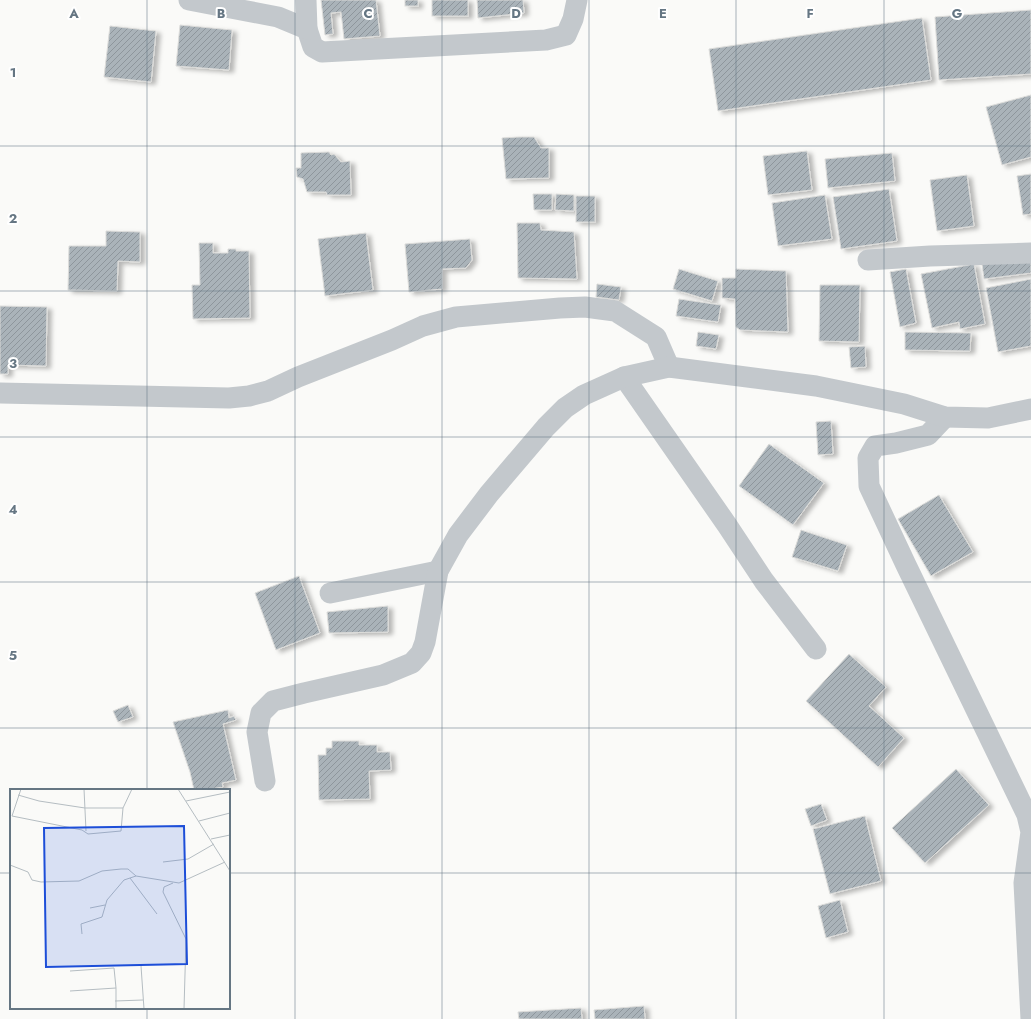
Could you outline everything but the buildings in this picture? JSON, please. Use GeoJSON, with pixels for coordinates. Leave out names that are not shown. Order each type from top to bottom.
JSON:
{"type":"FeatureCollection","features":[{"type":"Feature","properties":{"kind":"street"},"geometry":{"type":"LineString","coordinates":[[189,0],[278,17],[307,29]]}},
{"type":"Feature","properties":{"kind":"street"},"geometry":{"type":"LineString","coordinates":[[306,0],[307,29],[313,47],[322,52],[546,40],[566,35],[574,19],[577,0]]}},
{"type":"Feature","properties":{"kind":"street"},"geometry":{"type":"LineString","coordinates":[[868,260],[930,256],[1031,253]]}},
{"type":"Feature","properties":{"kind":"street"},"geometry":{"type":"LineString","coordinates":[[0,393],[229,398],[249,396],[268,390],[423,326],[456,317],[560,308],[585,308],[615,311],[656,337],[669,367]]}},
{"type":"Feature","properties":{"kind":"street"},"geometry":{"type":"LineString","coordinates":[[265,780],[257,732],[261,713],[273,701],[383,675],[412,663],[421,653],[425,642],[438,571],[458,535],[489,494],[546,427],[565,408],[584,395],[624,377],[669,367],[816,386],[904,404],[944,417],[988,418],[1031,409]]}},
{"type":"Feature","properties":{"kind":"street"},"geometry":{"type":"LineString","coordinates":[[624,377],[764,581],[816,649]]}},
{"type":"Feature","properties":{"kind":"street"},"geometry":{"type":"LineString","coordinates":[[944,417],[928,435],[896,443],[875,446],[868,458],[869,486],[906,566],[1027,815],[1031,832],[1024,883],[1031,1019]]}},
{"type":"Feature","properties":{"kind":"street"},"geometry":{"type":"LineString","coordinates":[[330,593],[438,571]]}}]}
